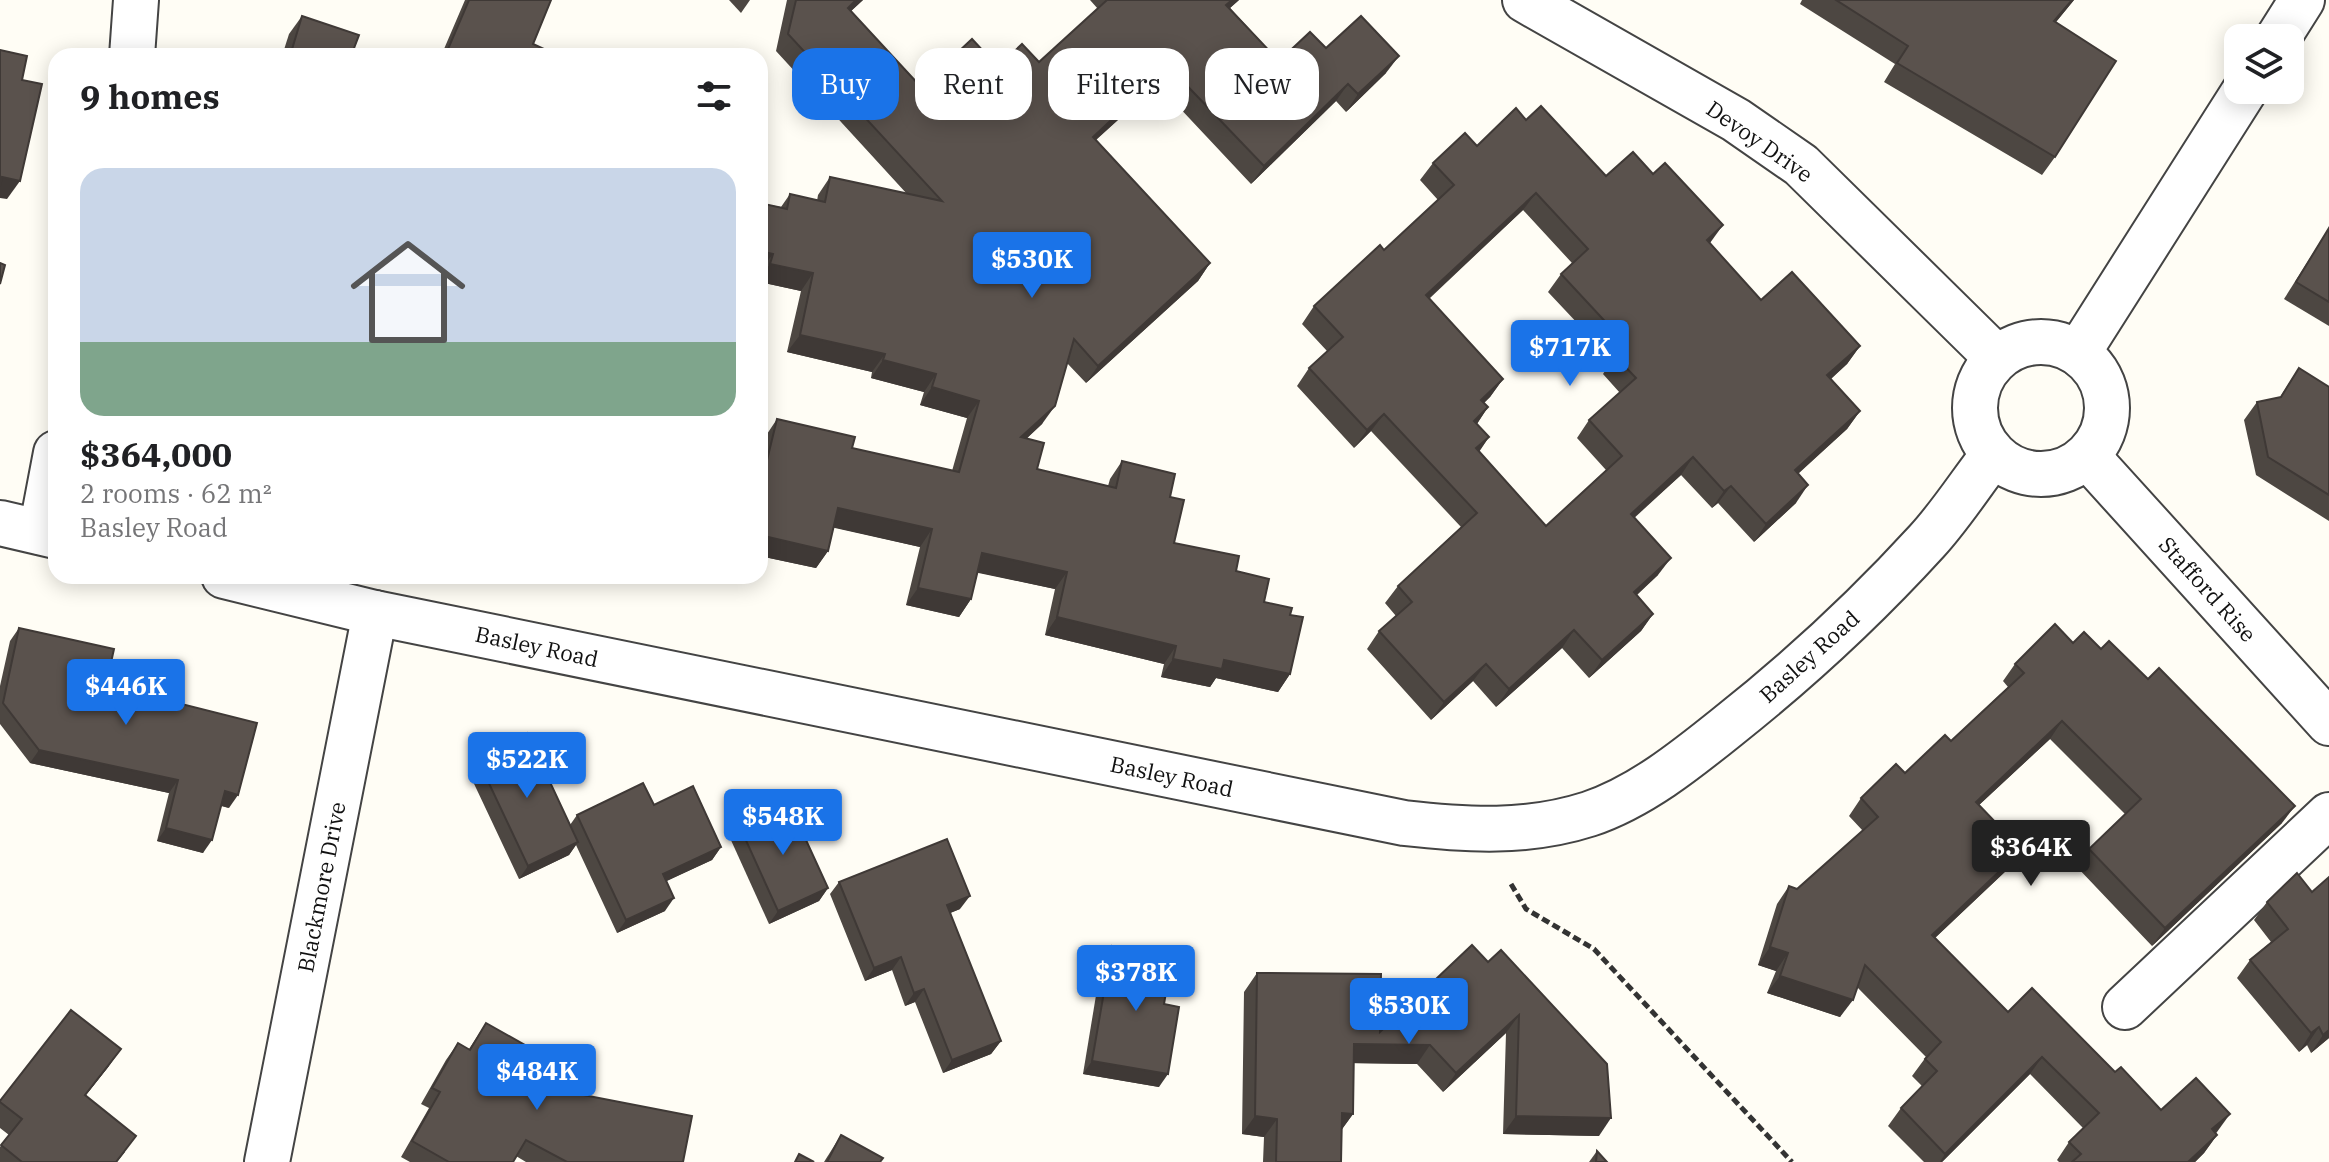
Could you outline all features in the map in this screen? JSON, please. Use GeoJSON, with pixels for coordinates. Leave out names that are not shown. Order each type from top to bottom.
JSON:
{"type":"FeatureCollection","features":[{"type":"Feature","properties":{"kind":"street"},"geometry":{"type":"LineString","coordinates":[[133,48],[136,0]]}},
{"type":"Feature","properties":{"kind":"street","name":"Devoy Drive"},"geometry":{"type":"LineString","coordinates":[[1525,0],[1736,120],[1801,165],[1997,358]]}},
{"type":"Feature","properties":{"kind":"street"},"geometry":{"type":"LineString","coordinates":[[2287,24],[2302,0]]}},
{"type":"Feature","properties":{"kind":"street"},"geometry":{"type":"LineString","coordinates":[[2078,353],[2236,104]]}},
{"type":"Feature","properties":{"kind":"street"},"geometry":{"type":"LineString","coordinates":[[2045,342],[2078,353],[2095,369],[2105,390],[2108,414],[2101,437],[2087,456],[2071,468],[2050,475],[2020,471],[1993,455],[1981,437],[1974,417],[1976,395],[1983,375],[1997,358],[2028,343],[2045,342]]}},
{"type":"Feature","properties":{"kind":"street","name":"Basley Road"},"geometry":{"type":"LineString","coordinates":[[257,584],[375,613],[1404,823],[1481,832],[1534,827],[1591,813],[1646,786],[1749,710],[1829,643],[1928,540],[1993,455]]}},
{"type":"Feature","properties":{"kind":"street","name":"Stafford Rise"},"geometry":{"type":"LineString","coordinates":[[2087,456],[2329,723]]}},
{"type":"Feature","properties":{"kind":"street"},"geometry":{"type":"LineString","coordinates":[[32,530],[48,479]]}},
{"type":"Feature","properties":{"kind":"street","name":"Blackmore Drive"},"geometry":{"type":"LineString","coordinates":[[267,1162],[375,613]]}},
{"type":"Feature","properties":{"kind":"street"},"geometry":{"type":"LineString","coordinates":[[2125,1007],[2329,815]]}},
{"type":"Feature","properties":{"kind":"path"},"geometry":{"type":"LineString","coordinates":[[1511,884],[1526,909],[1594,949],[1792,1162]]}},
{"type":"Feature","properties":{"kind":"building"},"geometry":{"type":"Polygon","coordinates":[[[469,0],[551,0],[533,44],[542,48],[448,48],[469,0]]]}},
{"type":"Feature","properties":{"kind":"building"},"geometry":{"type":"Polygon","coordinates":[[[796,0],[856,0],[848,8],[885,48],[801,48],[788,34],[796,0]]]}},
{"type":"Feature","properties":{"kind":"building"},"geometry":{"type":"Polygon","coordinates":[[[1107,0],[1232,0],[1226,5],[1267,48],[1205,48],[1205,104],[1189,88],[1189,48],[1054,48],[1107,0]]]}},
{"type":"Feature","properties":{"kind":"building"},"geometry":{"type":"Polygon","coordinates":[[[1836,0],[2072,0],[2054,21],[2116,61],[2055,157],[1897,63],[1908,46],[1836,0]]]}},
{"type":"Feature","properties":{"kind":"building"},"geometry":{"type":"Polygon","coordinates":[[[302,16],[359,35],[354,48],[292,48],[302,16]]]}},
{"type":"Feature","properties":{"kind":"building"},"geometry":{"type":"Polygon","coordinates":[[[1361,16],[1399,56],[1358,94],[1348,84],[1319,112],[1319,48],[1293,48],[1310,32],[1326,48],[1361,16]]]}},
{"type":"Feature","properties":{"kind":"building"},"geometry":{"type":"Polygon","coordinates":[[[972,39],[980,48],[962,48],[972,39]]]}},
{"type":"Feature","properties":{"kind":"building"},"geometry":{"type":"Polygon","coordinates":[[[0,50],[27,56],[22,80],[42,84],[20,181],[2,177],[0,186],[0,50]]]}},
{"type":"Feature","properties":{"kind":"building"},"geometry":{"type":"Polygon","coordinates":[[[1048,54],[1048,120],[1111,120],[1093,137],[1210,263],[1098,366],[1074,339],[1055,406],[1021,437],[1044,443],[1037,469],[1116,488],[1122,461],[1175,474],[1170,497],[1184,500],[1174,543],[1239,556],[1236,571],[1269,579],[1264,602],[1292,608],[1290,615],[1303,617],[1290,674],[1224,660],[1222,669],[1173,659],[1176,646],[1057,617],[1067,572],[982,553],[971,599],[918,588],[932,529],[838,508],[828,551],[768,537],[768,456],[777,419],[855,437],[852,448],[959,472],[979,401],[932,387],[936,374],[883,360],[885,354],[800,335],[813,273],[770,264],[773,254],[768,253],[768,205],[787,209],[790,194],[825,202],[830,177],[942,201],[867,120],[899,120],[899,63],[915,81],[915,120],[1032,120],[1032,55],[1039,62],[1048,54]]]}},
{"type":"Feature","properties":{"kind":"building"},"geometry":{"type":"Polygon","coordinates":[[[1541,106],[1606,176],[1633,152],[1653,174],[1665,163],[1723,225],[1707,240],[1761,300],[1792,272],[1860,346],[1827,375],[1860,411],[1795,470],[1808,485],[1766,524],[1731,486],[1724,491],[1693,457],[1631,514],[1671,558],[1634,592],[1653,614],[1602,660],[1574,630],[1509,689],[1486,664],[1444,702],[1379,631],[1412,602],[1398,586],[1477,513],[1384,414],[1367,430],[1309,368],[1343,337],[1314,306],[1380,245],[1384,250],[1454,185],[1433,163],[1465,133],[1477,146],[1516,108],[1526,120],[1541,106]],[[1536,193],[1426,295],[1503,379],[1481,400],[1488,407],[1474,421],[1489,437],[1476,448],[1546,526],[1622,456],[1589,420],[1636,378],[1615,356],[1627,345],[1561,274],[1588,249],[1536,193]]]}},
{"type":"Feature","properties":{"kind":"building"},"geometry":{"type":"Polygon","coordinates":[[[1220,120],[1311,120],[1264,166],[1220,120]]]}},
{"type":"Feature","properties":{"kind":"building"},"geometry":{"type":"Polygon","coordinates":[[[2329,228],[2329,302],[2296,282],[2329,228]]]}},
{"type":"Feature","properties":{"kind":"building"},"geometry":{"type":"Polygon","coordinates":[[[0,263],[5,265],[0,284],[0,263]]]}},
{"type":"Feature","properties":{"kind":"building"},"geometry":{"type":"Polygon","coordinates":[[[2299,368],[2329,387],[2329,495],[2268,457],[2257,402],[2281,397],[2299,368]]]}},
{"type":"Feature","properties":{"kind":"building"},"geometry":{"type":"Polygon","coordinates":[[[2055,624],[2073,643],[2084,632],[2101,649],[2109,641],[2148,679],[2159,668],[2295,806],[2165,928],[2089,849],[2141,799],[2062,721],[1976,802],[2022,850],[1932,935],[2008,1012],[2032,988],[2115,1072],[2121,1067],[2161,1110],[2196,1078],[2230,1114],[2212,1129],[2217,1135],[2188,1162],[2072,1162],[2081,1154],[2069,1142],[2099,1113],[2042,1057],[1945,1154],[1901,1108],[1937,1071],[1925,1059],[1941,1042],[1865,965],[1853,1000],[1780,976],[1788,953],[1770,947],[1789,886],[1797,889],[1878,817],[1861,798],[1896,764],[1905,773],[1945,735],[1951,741],[2024,673],[2015,664],[2055,624]]]}},
{"type":"Feature","properties":{"kind":"building"},"geometry":{"type":"Polygon","coordinates":[[[19,628],[114,649],[106,685],[257,723],[238,795],[225,791],[212,840],[166,828],[178,780],[39,750],[3,703],[19,628]]]}},
{"type":"Feature","properties":{"kind":"building"},"geometry":{"type":"Polygon","coordinates":[[[527,733],[578,842],[528,866],[477,758],[527,733]]]}},
{"type":"Feature","properties":{"kind":"building"},"geometry":{"type":"Polygon","coordinates":[[[643,783],[654,805],[693,786],[721,847],[663,874],[674,898],[626,920],[577,815],[643,783]]]}},
{"type":"Feature","properties":{"kind":"building"},"geometry":{"type":"Polygon","coordinates":[[[789,803],[828,888],[778,911],[739,825],[789,803]]]}},
{"type":"Feature","properties":{"kind":"building"},"geometry":{"type":"Polygon","coordinates":[[[947,839],[970,896],[947,905],[1001,1041],[952,1060],[924,989],[914,993],[901,957],[874,968],[839,882],[947,839]]]}},
{"type":"Feature","properties":{"kind":"building"},"geometry":{"type":"Polygon","coordinates":[[[2297,873],[2312,892],[2329,877],[2329,1030],[2323,1035],[2319,1027],[2311,1033],[2250,960],[2288,929],[2267,902],[2297,873]]]}},
{"type":"Feature","properties":{"kind":"building"},"geometry":{"type":"Polygon","coordinates":[[[1472,945],[1488,962],[1501,950],[1607,1064],[1611,1118],[1516,1116],[1519,1015],[1456,1073],[1430,1045],[1354,1044],[1353,1114],[1342,1113],[1341,1162],[1276,1162],[1277,1119],[1255,1116],[1257,973],[1381,974],[1380,1032],[1472,945]]]}},
{"type":"Feature","properties":{"kind":"building"},"geometry":{"type":"Polygon","coordinates":[[[1112,946],[1172,957],[1164,1004],[1179,1007],[1168,1074],[1092,1061],[1112,946]]]}},
{"type":"Feature","properties":{"kind":"building"},"geometry":{"type":"Polygon","coordinates":[[[71,1010],[121,1049],[85,1095],[136,1136],[116,1162],[22,1162],[1,1145],[22,1119],[0,1101],[71,1010]]]}},
{"type":"Feature","properties":{"kind":"building"},"geometry":{"type":"Polygon","coordinates":[[[486,1023],[578,1075],[568,1092],[692,1116],[683,1162],[567,1162],[526,1140],[513,1162],[449,1162],[412,1141],[440,1092],[432,1088],[458,1043],[470,1050],[486,1023]]]}},
{"type":"Feature","properties":{"kind":"building"},"geometry":{"type":"Polygon","coordinates":[[[841,1135],[883,1158],[880,1162],[827,1162],[841,1135]]]}},
{"type":"Feature","properties":{"kind":"building"},"geometry":{"type":"Polygon","coordinates":[[[1597,1151],[1607,1162],[1596,1162],[1597,1151]]]}},
{"type":"Feature","properties":{"kind":"building"},"geometry":{"type":"Polygon","coordinates":[[[799,1154],[814,1162],[795,1162],[799,1154]]]}}]}
